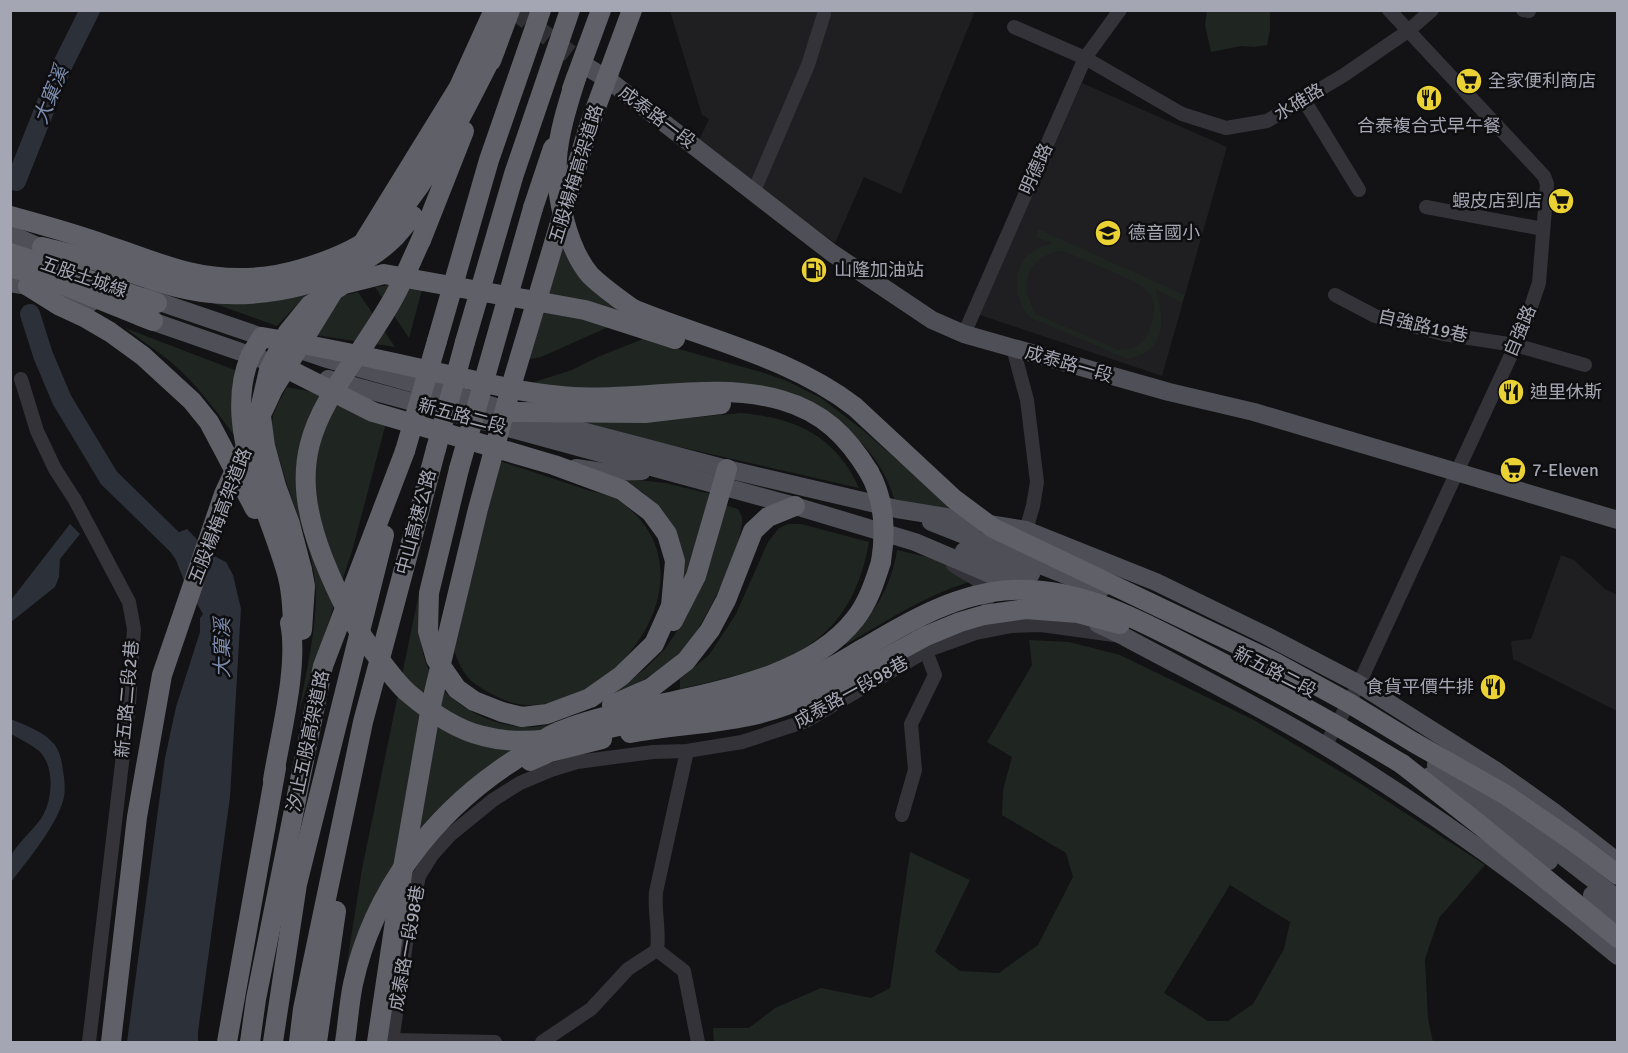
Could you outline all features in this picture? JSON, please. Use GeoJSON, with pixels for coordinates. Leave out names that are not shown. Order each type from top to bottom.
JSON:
{"type":"FeatureCollection","features":[{"type":"Feature","properties":{"kind":"highway","name":"五股楊梅高架道路"},"geometry":{"type":"LineString","coordinates":[[111,1042],[137,817],[162,675],[224,494],[273,390],[459,87],[494,10]]}},
{"type":"Feature","properties":{"kind":"highway"},"geometry":{"type":"LineString","coordinates":[[510,10],[421,240],[390,304],[320,412],[307,451],[306,492],[316,539],[334,585],[350,617],[370,648],[405,690],[454,724],[482,736],[514,741],[542,740],[758,697],[821,673],[923,616],[984,592],[1043,591],[1078,598],[1110,608],[1158,629],[1337,725],[1462,805],[1617,922]]}},
{"type":"Feature","properties":{"kind":"highway","name":"中山高速公路"},"geometry":{"type":"LineString","coordinates":[[273,1042],[297,884],[405,451],[489,160],[542,10]]}},
{"type":"Feature","properties":{"kind":"highway","name":"中山高速公路"},"geometry":{"type":"LineString","coordinates":[[299,1042],[303,1009],[363,722],[465,342],[514,174],[570,10]]}},
{"type":"Feature","properties":{"kind":"highway"},"geometry":{"type":"LineString","coordinates":[[601,10],[583,73],[533,208],[459,469],[429,593],[428,631],[436,659],[458,689],[474,700],[502,712],[522,717],[547,714],[590,698],[621,676],[654,644],[676,617],[696,576],[724,477]]}},
{"type":"Feature","properties":{"kind":"highway","name":"五股楊梅高架道路"},"geometry":{"type":"LineString","coordinates":[[387,1042],[403,868],[432,701],[478,509],[513,380],[589,126],[632,10]]}},
{"type":"Feature","properties":{"kind":"highway"},"geometry":{"type":"LineString","coordinates":[[42,247],[97,261],[160,283],[202,292],[253,294],[333,276],[363,261],[394,238],[416,211],[435,179],[495,50]]}},
{"type":"Feature","properties":{"kind":"highway"},"geometry":{"type":"LineString","coordinates":[[10,216],[190,272],[220,277],[252,279],[281,275],[317,265],[354,249],[383,230],[406,205],[460,119],[495,50]]}},
{"type":"Feature","properties":{"kind":"highway"},"geometry":{"type":"LineString","coordinates":[[583,73],[565,116],[557,158],[559,188],[572,246],[590,274],[633,309],[694,333],[758,353],[839,394],[963,506],[993,528],[1037,550]]}},
{"type":"Feature","properties":{"kind":"highway","name":"五股土城線"},"geometry":{"type":"LineString","coordinates":[[10,253],[49,272],[155,312]]}},
{"type":"Feature","properties":{"kind":"highway","name":"五股土城線"},"geometry":{"type":"LineString","coordinates":[[10,267],[49,272]]}},
{"type":"Feature","properties":{"kind":"highway"},"geometry":{"type":"LineString","coordinates":[[273,780],[288,725],[302,640],[305,586],[290,524],[265,446],[260,409],[269,369],[288,332],[310,305],[344,284],[384,274],[585,310],[782,374],[839,403],[858,417],[949,502],[990,533],[1076,566],[1274,663],[1349,703],[1506,795],[1573,841],[1617,876]]}},
{"type":"Feature","properties":{"kind":"highway"},"geometry":{"type":"LineString","coordinates":[[19,285],[110,332],[143,356],[192,400],[209,422],[263,523],[293,633]]}},
{"type":"Feature","properties":{"kind":"highway"},"geometry":{"type":"LineString","coordinates":[[227,1042],[292,668],[293,618],[287,572],[258,490],[243,429],[242,390],[250,357],[262,337],[329,348],[509,388],[573,397],[724,392],[760,395],[805,408],[817,414],[848,440],[878,487],[885,535],[881,562],[868,598],[855,619],[826,648],[786,669],[742,684],[639,708],[561,730]]}},
{"type":"Feature","properties":{"kind":"highway"},"geometry":{"type":"LineString","coordinates":[[284,367],[373,412],[554,465],[622,490],[651,512],[667,534],[675,561],[671,606],[654,644]]}},
{"type":"Feature","properties":{"kind":"highway"},"geometry":{"type":"LineString","coordinates":[[514,411],[645,413],[739,402],[766,405],[836,429]]}},
{"type":"Feature","properties":{"kind":"highway","name":"汐止五股高架道路"},"geometry":{"type":"LineString","coordinates":[[250,1042],[256,999],[323,666],[405,451]]}},
{"type":"Feature","properties":{"kind":"highway"},"geometry":{"type":"LineString","coordinates":[[346,1036],[353,983],[368,938],[382,905],[421,842],[442,818],[480,784],[561,730],[651,688],[686,661],[710,630],[726,600],[753,531],[768,517],[795,506]]}},
{"type":"Feature","properties":{"kind":"highway"},"geometry":{"type":"LineString","coordinates":[[442,818],[525,763],[550,752],[632,732],[753,715],[796,702],[849,678],[926,636],[984,615],[1026,609],[1078,613],[1138,629],[1202,653]]}},
{"type":"Feature","properties":{"kind":"highway"},"geometry":{"type":"LineString","coordinates":[[318,1036],[363,722]]}},
{"type":"Feature","properties":{"kind":"highway"},"geometry":{"type":"LineString","coordinates":[[1413,742],[1501,802],[1617,889]]}},
{"type":"Feature","properties":{"kind":"highway"},"geometry":{"type":"LineString","coordinates":[[1402,765],[1480,825],[1617,938]]}},
{"type":"Feature","properties":{"kind":"main road","name":"成泰路一段"},"geometry":{"type":"LineString","coordinates":[[583,73],[610,81],[832,254],[932,320],[964,334],[1169,392],[1254,412],[1617,520]]}},
{"type":"Feature","properties":{"kind":"main road","name":"新五路二段"},"geometry":{"type":"LineString","coordinates":[[10,234],[42,247],[74,264],[155,312],[250,357],[284,367],[663,470],[724,477],[1026,530],[1156,582],[1268,636],[1359,684],[1495,770],[1554,812],[1617,862]]}},
{"type":"Feature","properties":{"kind":"main road","name":"新五路二段"},"geometry":{"type":"LineString","coordinates":[[19,285],[155,312],[262,337],[324,358],[514,411],[724,477],[795,506],[915,542],[959,550],[1016,568],[1099,601],[1343,715],[1569,876],[1617,915]]}},
{"type":"Feature","properties":{"kind":"main road"},"geometry":{"type":"LineString","coordinates":[[554,465],[603,472],[663,470]]}},
{"type":"Feature","properties":{"kind":"main road","name":"新五路二段"},"geometry":{"type":"LineString","coordinates":[[897,509],[1104,590],[1262,664],[1343,715],[1489,800],[1617,899]]}},
{"type":"Feature","properties":{"kind":"main road","name":"新五路二段"},"geometry":{"type":"LineString","coordinates":[[915,542],[1004,579],[1125,637],[1325,746],[1466,838],[1557,906],[1617,957]]}},
{"type":"Feature","properties":{"kind":"main road"},"geometry":{"type":"LineString","coordinates":[[1495,770],[1577,867]]}},
{"type":"Feature","properties":{"kind":"street"},"geometry":{"type":"LineString","coordinates":[[610,81],[638,10]]}},
{"type":"Feature","properties":{"kind":"street","name":"明德路"},"geometry":{"type":"LineString","coordinates":[[964,334],[1085,58],[1120,10]]}},
{"type":"Feature","properties":{"kind":"street","name":"自強路"},"geometry":{"type":"LineString","coordinates":[[1325,746],[1359,684],[1524,327],[1539,283],[1547,184],[1544,176],[1389,10]]}},
{"type":"Feature","properties":{"kind":"street","name":"水碓路"},"geometry":{"type":"LineString","coordinates":[[1014,27],[1085,58],[1182,114],[1226,128],[1267,122],[1408,31],[1432,10]]}},
{"type":"Feature","properties":{"kind":"street"},"geometry":{"type":"LineString","coordinates":[[1523,10],[1529,11]]}},
{"type":"Feature","properties":{"kind":"street"},"geometry":{"type":"LineString","coordinates":[[754,191],[808,65],[825,14]]}},
{"type":"Feature","properties":{"kind":"street"},"geometry":{"type":"LineString","coordinates":[[1304,100],[1359,190]]}},
{"type":"Feature","properties":{"kind":"street"},"geometry":{"type":"LineString","coordinates":[[1426,207],[1543,229]]}},
{"type":"Feature","properties":{"kind":"street","name":"自強路19巷"},"geometry":{"type":"LineString","coordinates":[[1335,295],[1375,316],[1443,334],[1515,345],[1585,365]]}},
{"type":"Feature","properties":{"kind":"street"},"geometry":{"type":"LineString","coordinates":[[1014,348],[1027,400],[1036,482],[1033,506],[1026,530]]}},
{"type":"Feature","properties":{"kind":"street","name":"新五路二段2巷"},"geometry":{"type":"LineString","coordinates":[[21,379],[37,431],[55,469],[75,500],[129,602],[134,629],[129,704],[89,1042]]}},
{"type":"Feature","properties":{"kind":"street"},"geometry":{"type":"LineString","coordinates":[[938,552],[959,569],[977,579],[987,591],[988,607],[976,633]]}},
{"type":"Feature","properties":{"kind":"street","name":"成泰路一段98巷"},"geometry":{"type":"LineString","coordinates":[[387,1042],[419,876],[432,855],[450,835],[493,800],[520,783],[577,762],[687,751],[742,742],[806,721],[926,651],[976,633],[1012,626],[1041,625],[1125,637]]}},
{"type":"Feature","properties":{"kind":"street"},"geometry":{"type":"LineString","coordinates":[[902,815],[915,770],[911,724],[935,675],[926,651]]}},
{"type":"Feature","properties":{"kind":"street"},"geometry":{"type":"LineString","coordinates":[[657,950],[654,909],[656,892],[687,751]]}},
{"type":"Feature","properties":{"kind":"street"},"geometry":{"type":"LineString","coordinates":[[542,1042],[591,1009],[628,969],[657,950]]}},
{"type":"Feature","properties":{"kind":"street"},"geometry":{"type":"LineString","coordinates":[[657,950],[684,971],[698,1042]]}},
{"type":"Feature","properties":{"kind":"street"},"geometry":{"type":"LineString","coordinates":[[387,1042],[495,1042]]}},
{"type":"Feature","properties":{"kind":"shaded area"},"geometry":{"type":"Polygon","coordinates":[[[670,11],[975,11],[901,194],[864,177],[835,243],[698,142],[709,119],[702,115],[670,11]]]}},
{"type":"Feature","properties":{"kind":"shaded area"},"geometry":{"type":"Polygon","coordinates":[[[1207,11],[1270,11],[1267,45],[1241,46],[1211,52],[1205,25],[1207,11]]]}},
{"type":"Feature","properties":{"kind":"shaded area","name":"德音國小"},"geometry":{"type":"Polygon","coordinates":[[[1082,83],[1227,147],[1162,376],[977,314],[1082,83]]]}},
{"type":"Feature","properties":{"kind":"shaded area"},"geometry":{"type":"Polygon","coordinates":[[[1038,229],[1185,295],[1181,302],[1156,290],[1161,312],[1160,333],[1150,349],[1128,359],[1029,317],[1018,295],[1019,270],[1029,254],[1052,243],[1036,237],[1038,229]],[[1063,251],[1041,259],[1033,265],[1029,274],[1027,293],[1036,314],[1119,350],[1130,349],[1142,342],[1153,318],[1154,308],[1146,290],[1132,281],[1063,251]]]}},
{"type":"Feature","properties":{"kind":"shaded area"},"geometry":{"type":"Polygon","coordinates":[[[560,242],[581,278],[597,294],[633,316],[541,357],[526,360],[560,242]]]}},
{"type":"Feature","properties":{"kind":"shaded area"},"geometry":{"type":"Polygon","coordinates":[[[390,285],[422,290],[409,338],[375,287],[390,285]]]}},
{"type":"Feature","properties":{"kind":"shaded area"},"geometry":{"type":"Polygon","coordinates":[[[358,292],[395,347],[315,335],[342,296],[358,292]]]}},
{"type":"Feature","properties":{"kind":"shaded area"},"geometry":{"type":"Polygon","coordinates":[[[307,294],[277,326],[193,296],[261,300],[307,294]]]}},
{"type":"Feature","properties":{"kind":"shaded area"},"geometry":{"type":"Polygon","coordinates":[[[125,328],[240,372],[241,445],[208,401],[181,371],[125,328]]]}},
{"type":"Feature","properties":{"kind":"shaded area"},"geometry":{"type":"Polygon","coordinates":[[[643,339],[761,372],[787,381],[821,398],[864,431],[956,512],[895,501],[882,471],[864,445],[827,414],[812,405],[528,384],[572,370],[643,339]]]}},
{"type":"Feature","properties":{"kind":"shaded area"},"geometry":{"type":"Polygon","coordinates":[[[287,387],[390,407],[353,548],[299,711],[312,637],[316,593],[311,558],[273,432],[273,416],[287,387]]]}},
{"type":"Feature","properties":{"kind":"shaded area"},"geometry":{"type":"Polygon","coordinates":[[[741,413],[779,419],[812,432],[838,455],[859,488],[576,423],[668,420],[741,413]]]}},
{"type":"Feature","properties":{"kind":"shaded area"},"geometry":{"type":"Polygon","coordinates":[[[500,461],[609,496],[621,502],[648,530],[660,562],[658,596],[646,628],[625,658],[598,682],[565,698],[531,705],[516,704],[477,685],[468,677],[454,651],[500,461]]]}},
{"type":"Feature","properties":{"kind":"shaded area"},"geometry":{"type":"Polygon","coordinates":[[[594,475],[665,483],[711,494],[684,585],[682,555],[653,502],[641,491],[594,475]]]}},
{"type":"Feature","properties":{"kind":"shaded area"},"geometry":{"type":"Polygon","coordinates":[[[725,505],[738,509],[742,517],[741,530],[720,588],[699,628],[689,643],[670,662],[637,684],[591,709],[645,669],[665,649],[687,616],[713,554],[725,505]]]}},
{"type":"Feature","properties":{"kind":"shaded area"},"geometry":{"type":"Polygon","coordinates":[[[788,524],[801,524],[869,542],[859,580],[845,609],[826,632],[803,649],[777,662],[680,689],[680,679],[709,655],[736,614],[768,542],[779,528],[788,524]]]}},
{"type":"Feature","properties":{"kind":"shaded area"},"geometry":{"type":"Polygon","coordinates":[[[897,550],[927,557],[988,577],[968,582],[931,597],[845,645],[864,624],[879,602],[890,577],[897,550]]]}},
{"type":"Feature","properties":{"kind":"shaded area"},"geometry":{"type":"Polygon","coordinates":[[[1561,555],[1574,560],[1605,589],[1617,595],[1617,711],[1513,659],[1511,641],[1531,639],[1561,555]]]}},
{"type":"Feature","properties":{"kind":"shaded area"},"geometry":{"type":"Polygon","coordinates":[[[420,588],[422,648],[426,664],[446,693],[475,713],[508,725],[534,727],[562,722],[399,859],[364,919],[341,1001],[362,869],[420,588]]]}},
{"type":"Feature","properties":{"kind":"shaded area"},"geometry":{"type":"Polygon","coordinates":[[[1029,640],[1069,642],[1120,655],[1254,720],[1361,784],[1485,865],[1439,918],[1425,959],[1428,1019],[1433,1042],[714,1042],[713,1028],[749,1028],[775,1008],[821,988],[871,998],[890,988],[910,852],[970,880],[935,952],[960,971],[999,973],[1038,945],[1073,877],[1066,853],[1002,815],[1003,790],[1012,757],[987,742],[1032,665],[1029,640]],[[1230,885],[1164,993],[1208,1021],[1228,1021],[1253,1004],[1284,949],[1290,922],[1230,885]]]}},
{"type":"Feature","properties":{"kind":"water"},"geometry":{"type":"Polygon","coordinates":[[[70,524],[80,534],[60,559],[59,577],[55,587],[11,622],[11,600],[70,524]]]}},
{"type":"Feature","properties":{"kind":"water"},"geometry":{"type":"Polygon","coordinates":[[[187,529],[212,555],[226,562],[233,575],[241,609],[230,797],[198,1042],[127,1042],[165,758],[176,707],[200,632],[200,618],[203,614],[167,547],[169,536],[187,529]]]}},
{"type":"Feature","properties":{"kind":"water"},"geometry":{"type":"Polygon","coordinates":[[[11,719],[40,732],[55,745],[61,761],[65,788],[62,804],[53,824],[11,882],[10,858],[46,810],[51,783],[44,757],[36,748],[11,734],[11,719]]]}},
{"type":"Feature","properties":{"kind":"waterway","name":"大窠溪"},"geometry":{"type":"LineString","coordinates":[[16,181],[61,68],[90,10]]}},
{"type":"Feature","properties":{"kind":"waterway","name":"大窠溪"},"geometry":{"type":"LineString","coordinates":[[30,314],[43,355],[62,400],[109,478],[187,554]]}},
{"type":"Feature","properties":{"kind":"tunnel"},"geometry":{"type":"LineString","coordinates":[[513,10],[589,68]]}},
{"type":"Feature","properties":{"kind":"place","name":"全家便利商店"},"geometry":{"type":"Point","coordinates":[1469,81]}},
{"type":"Feature","properties":{"kind":"place","name":"合泰複合式早午餐"},"geometry":{"type":"Point","coordinates":[1429,98]}},
{"type":"Feature","properties":{"kind":"place","name":"蝦皮店到店"},"geometry":{"type":"Point","coordinates":[1561,201]}},
{"type":"Feature","properties":{"kind":"place","name":"德音國小"},"geometry":{"type":"Point","coordinates":[1108,233]}},
{"type":"Feature","properties":{"kind":"place","name":"山隆加油站"},"geometry":{"type":"Point","coordinates":[814,270]}},
{"type":"Feature","properties":{"kind":"place","name":"迪里休斯"},"geometry":{"type":"Point","coordinates":[1511,392]}},
{"type":"Feature","properties":{"kind":"place","name":"7-Eleven"},"geometry":{"type":"Point","coordinates":[1513,470]}},
{"type":"Feature","properties":{"kind":"place","name":"食貨平價牛排"},"geometry":{"type":"Point","coordinates":[1493,687]}}]}
